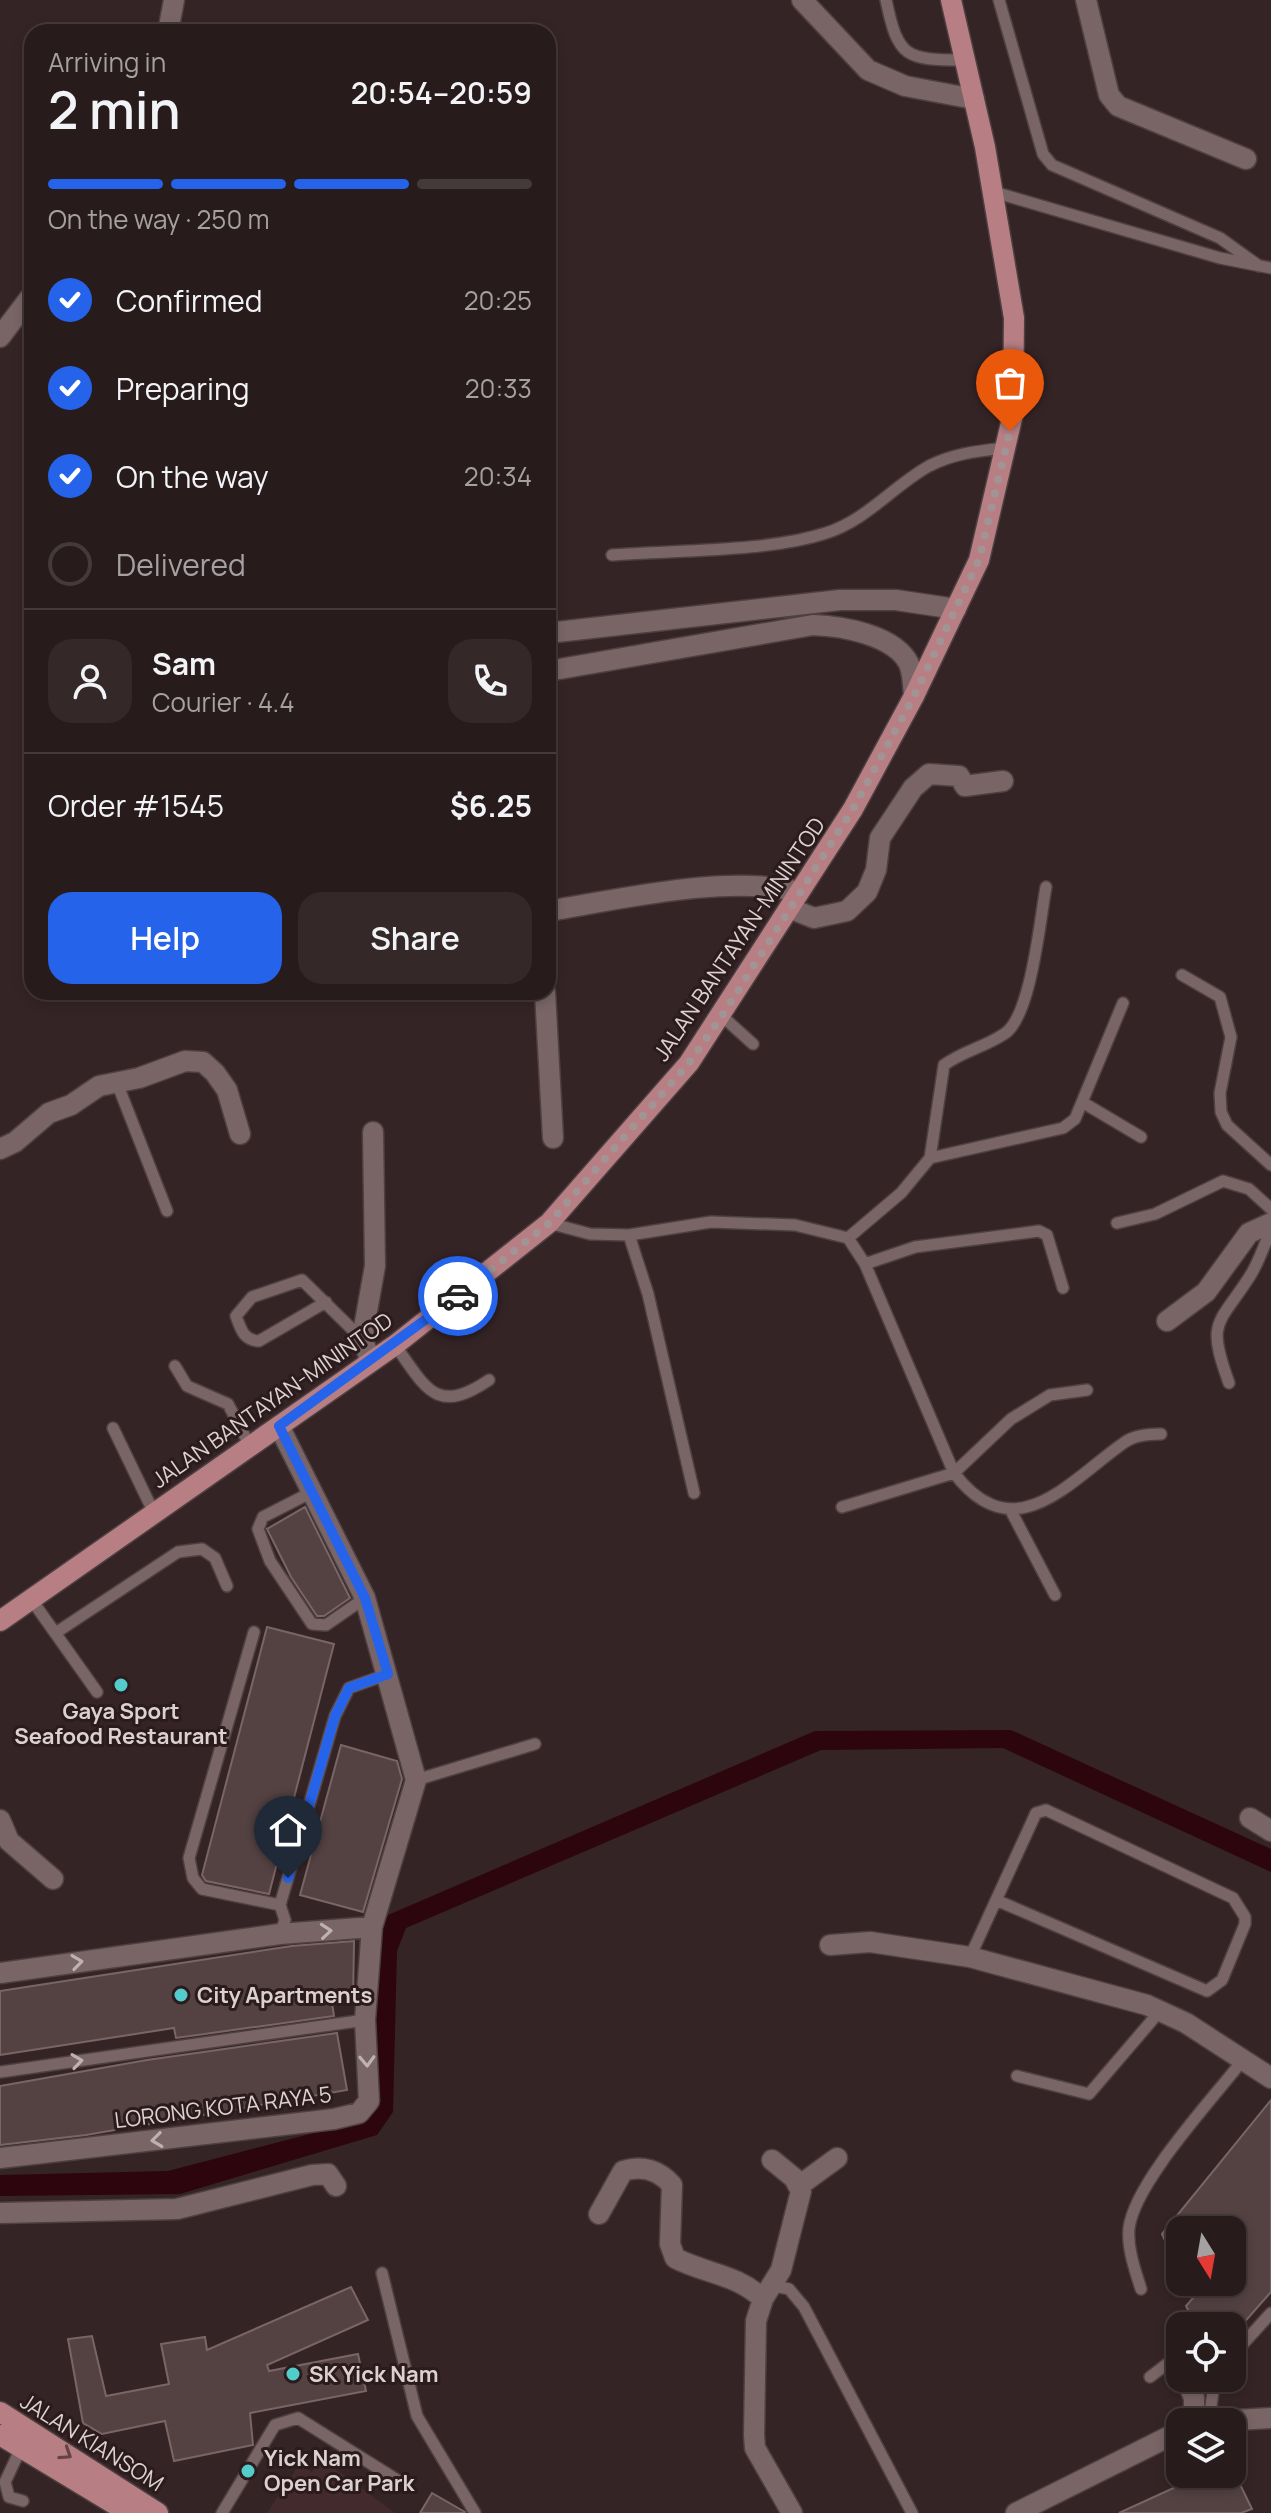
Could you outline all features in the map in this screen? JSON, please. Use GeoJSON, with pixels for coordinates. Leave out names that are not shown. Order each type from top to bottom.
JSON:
{"type":"FeatureCollection","features":[{"type":"Feature","properties":{"kind":"main road","name":"JALAN BANTAYAN-MININTOD"},"geometry":{"type":"LineString","coordinates":[[1,1614],[31,1599],[395,1345],[549,1223],[689,1063],[853,809],[914,696],[979,560],[1006,448],[1016,387],[1016,347],[994,192],[951,0]]}},
{"type":"Feature","properties":{"kind":"main road","name":"JALAN KIANSOM"},"geometry":{"type":"LineString","coordinates":[[0,2412],[158,2513]]}},
{"type":"Feature","properties":{"kind":"main road","name":"JALAN KIANSOM"},"geometry":{"type":"LineString","coordinates":[[0,2435],[129,2513]]}},
{"type":"Feature","properties":{"kind":"street"},"geometry":{"type":"LineString","coordinates":[[170,24],[174,0]]}},
{"type":"Feature","properties":{"kind":"street"},"geometry":{"type":"LineString","coordinates":[[802,0],[868,70],[905,86],[974,99]]}},
{"type":"Feature","properties":{"kind":"street"},"geometry":{"type":"LineString","coordinates":[[1086,0],[1109,95],[1118,106],[1246,159]]}},
{"type":"Feature","properties":{"kind":"street"},"geometry":{"type":"LineString","coordinates":[[0,337],[24,306]]}},
{"type":"Feature","properties":{"kind":"street"},"geometry":{"type":"LineString","coordinates":[[556,632],[840,600],[896,600],[956,609]]}},
{"type":"Feature","properties":{"kind":"street"},"geometry":{"type":"LineString","coordinates":[[556,670],[813,625],[846,626],[900,651],[910,666],[914,696]]}},
{"type":"Feature","properties":{"kind":"street"},"geometry":{"type":"LineString","coordinates":[[556,910],[744,885],[777,886],[814,918],[847,911],[867,892],[876,870],[880,838],[913,788],[929,774],[959,776],[965,786],[1003,781]]}},
{"type":"Feature","properties":{"kind":"street"},"geometry":{"type":"LineString","coordinates":[[545,1000],[553,1138]]}},
{"type":"Feature","properties":{"kind":"street"},"geometry":{"type":"LineString","coordinates":[[0,1149],[15,1142],[49,1113],[71,1105],[99,1086],[185,1061],[203,1062],[227,1090],[240,1134]]}},
{"type":"Feature","properties":{"kind":"street"},"geometry":{"type":"LineString","coordinates":[[371,1361],[362,1339],[375,1266],[373,1132]]}},
{"type":"Feature","properties":{"kind":"street"},"geometry":{"type":"LineString","coordinates":[[1167,1321],[1206,1292],[1249,1233],[1271,1223]]}},
{"type":"Feature","properties":{"kind":"street"},"geometry":{"type":"LineString","coordinates":[[279,1426],[365,1598],[416,1780]]}},
{"type":"Feature","properties":{"kind":"street","name":"LORONG KOTA RAYA 5"},"geometry":{"type":"LineString","coordinates":[[0,2158],[359,2113],[369,2101],[365,2020],[372,1927],[416,1780]]}},
{"type":"Feature","properties":{"kind":"street"},"geometry":{"type":"LineString","coordinates":[[1250,1818],[1271,1831]]}},
{"type":"Feature","properties":{"kind":"street"},"geometry":{"type":"LineString","coordinates":[[0,1820],[9,1841],[53,1879]]}},
{"type":"Feature","properties":{"kind":"street"},"geometry":{"type":"LineString","coordinates":[[0,1973],[280,1934],[372,1927]]}},
{"type":"Feature","properties":{"kind":"street"},"geometry":{"type":"LineString","coordinates":[[830,1945],[870,1942],[970,1957],[1160,2011],[1186,2023],[1270,2076]]}},
{"type":"Feature","properties":{"kind":"street"},"geometry":{"type":"LineString","coordinates":[[792,2513],[755,2448],[756,2321],[781,2270],[800,2185],[837,2158]]}},
{"type":"Feature","properties":{"kind":"street"},"geometry":{"type":"LineString","coordinates":[[772,2160],[800,2185]]}},
{"type":"Feature","properties":{"kind":"street"},"geometry":{"type":"LineString","coordinates":[[599,2214],[623,2171],[638,2167],[665,2176],[672,2185],[670,2244],[675,2258],[697,2269],[768,2292]]}},
{"type":"Feature","properties":{"kind":"street"},"geometry":{"type":"LineString","coordinates":[[0,2213],[177,2209],[312,2175],[328,2174],[336,2186]]}},
{"type":"Feature","properties":{"kind":"street"},"geometry":{"type":"LineString","coordinates":[[1246,2419],[1271,2418]]}},
{"type":"Feature","properties":{"kind":"street"},"geometry":{"type":"LineString","coordinates":[[1246,2427],[1271,2427]]}},
{"type":"Feature","properties":{"kind":"street"},"geometry":{"type":"LineString","coordinates":[[1016,2513],[1166,2438]]}},
{"type":"Feature","properties":{"kind":"street"},"geometry":{"type":"LineString","coordinates":[[1031,2513],[1166,2448]]}},
{"type":"Feature","properties":{"kind":"lane"},"geometry":{"type":"LineString","coordinates":[[886,0],[894,38],[901,50],[924,60],[964,60]]}},
{"type":"Feature","properties":{"kind":"lane"},"geometry":{"type":"LineString","coordinates":[[999,0],[1043,154],[1052,165],[1220,238],[1265,267]]}},
{"type":"Feature","properties":{"kind":"lane"},"geometry":{"type":"LineString","coordinates":[[994,192],[1265,267]]}},
{"type":"Feature","properties":{"kind":"lane"},"geometry":{"type":"LineString","coordinates":[[612,555],[790,542],[828,533],[869,512],[927,467],[954,455],[1006,448]]}},
{"type":"Feature","properties":{"kind":"lane"},"geometry":{"type":"LineString","coordinates":[[848,1238],[901,1193],[930,1158],[944,1065],[960,1053],[1007,1033],[1023,1008],[1046,887]]}},
{"type":"Feature","properties":{"kind":"lane"},"geometry":{"type":"LineString","coordinates":[[1182,975],[1220,997],[1231,1037],[1220,1093],[1221,1112],[1227,1125],[1271,1165]]}},
{"type":"Feature","properties":{"kind":"lane"},"geometry":{"type":"LineString","coordinates":[[930,1158],[1063,1128],[1075,1119],[1123,1003]]}},
{"type":"Feature","properties":{"kind":"lane"},"geometry":{"type":"LineString","coordinates":[[722,1016],[753,1044]]}},
{"type":"Feature","properties":{"kind":"lane"},"geometry":{"type":"LineString","coordinates":[[117,1083],[167,1211]]}},
{"type":"Feature","properties":{"kind":"lane"},"geometry":{"type":"LineString","coordinates":[[1082,1102],[1141,1137]]}},
{"type":"Feature","properties":{"kind":"lane"},"geometry":{"type":"LineString","coordinates":[[1117,1223],[1155,1214],[1223,1181],[1249,1189],[1271,1209]]}},
{"type":"Feature","properties":{"kind":"lane"},"geometry":{"type":"LineString","coordinates":[[549,1223],[590,1234],[629,1235],[711,1222],[795,1225],[848,1238],[865,1264],[954,1473],[967,1490],[986,1501],[1010,1509],[1041,1505],[1126,1441],[1161,1434]]}},
{"type":"Feature","properties":{"kind":"lane"},"geometry":{"type":"LineString","coordinates":[[1229,1383],[1218,1351],[1218,1319],[1251,1275],[1271,1230]]}},
{"type":"Feature","properties":{"kind":"lane"},"geometry":{"type":"LineString","coordinates":[[865,1264],[915,1247],[1039,1231],[1047,1235],[1063,1288]]}},
{"type":"Feature","properties":{"kind":"lane"},"geometry":{"type":"LineString","coordinates":[[629,1235],[648,1294],[694,1493]]}},
{"type":"Feature","properties":{"kind":"lane"},"geometry":{"type":"LineString","coordinates":[[326,1302],[259,1341],[251,1341],[242,1334],[236,1316],[252,1297],[302,1280],[326,1302],[362,1339]]}},
{"type":"Feature","properties":{"kind":"lane"},"geometry":{"type":"LineString","coordinates":[[395,1345],[426,1387],[444,1396],[460,1398],[489,1380]]}},
{"type":"Feature","properties":{"kind":"lane"},"geometry":{"type":"LineString","coordinates":[[175,1366],[187,1386],[228,1404],[250,1446]]}},
{"type":"Feature","properties":{"kind":"lane"},"geometry":{"type":"LineString","coordinates":[[842,1507],[954,1473],[1011,1419],[1050,1395],[1087,1390]]}},
{"type":"Feature","properties":{"kind":"lane"},"geometry":{"type":"LineString","coordinates":[[113,1428],[154,1513]]}},
{"type":"Feature","properties":{"kind":"lane"},"geometry":{"type":"LineString","coordinates":[[310,1493],[263,1517],[258,1529],[270,1561],[312,1624],[326,1625],[365,1598]]}},
{"type":"Feature","properties":{"kind":"lane"},"geometry":{"type":"LineString","coordinates":[[1010,1509],[1055,1595]]}},
{"type":"Feature","properties":{"kind":"lane"},"geometry":{"type":"LineString","coordinates":[[57,1632],[178,1552],[202,1549],[215,1558],[227,1586]]}},
{"type":"Feature","properties":{"kind":"lane"},"geometry":{"type":"LineString","coordinates":[[31,1599],[97,1692]]}},
{"type":"Feature","properties":{"kind":"lane"},"geometry":{"type":"LineString","coordinates":[[254,1632],[189,1858],[193,1878],[202,1889],[280,1905]]}},
{"type":"Feature","properties":{"kind":"lane"},"geometry":{"type":"LineString","coordinates":[[280,1934],[285,1920],[280,1905],[335,1716],[349,1688],[388,1674]]}},
{"type":"Feature","properties":{"kind":"lane"},"geometry":{"type":"LineString","coordinates":[[416,1780],[535,1744]]}},
{"type":"Feature","properties":{"kind":"lane"},"geometry":{"type":"LineString","coordinates":[[970,1957],[996,1900],[1036,1813],[1046,1810],[1233,1898],[1245,1917],[1245,1924],[1222,1980],[1207,1991],[996,1900]]}},
{"type":"Feature","properties":{"kind":"lane"},"geometry":{"type":"LineString","coordinates":[[1017,2076],[1089,2094],[1160,2011]]}},
{"type":"Feature","properties":{"kind":"lane"},"geometry":{"type":"LineString","coordinates":[[0,2072],[365,2020]]}},
{"type":"Feature","properties":{"kind":"lane"},"geometry":{"type":"LineString","coordinates":[[1141,2289],[1132,2263],[1129,2229],[1142,2190],[1242,2061]]}},
{"type":"Feature","properties":{"kind":"lane"},"geometry":{"type":"LineString","coordinates":[[382,2273],[417,2416],[475,2513]]}},
{"type":"Feature","properties":{"kind":"lane"},"geometry":{"type":"LineString","coordinates":[[768,2292],[789,2289],[809,2315],[912,2513]]}},
{"type":"Feature","properties":{"kind":"lane"},"geometry":{"type":"LineString","coordinates":[[1246,2341],[1271,2313]]}},
{"type":"Feature","properties":{"kind":"lane"},"geometry":{"type":"LineString","coordinates":[[1150,2377],[1166,2367]]}},
{"type":"Feature","properties":{"kind":"lane"},"geometry":{"type":"LineString","coordinates":[[222,2513],[275,2425],[298,2418],[397,2480]]}},
{"type":"Feature","properties":{"kind":"lane"},"geometry":{"type":"LineString","coordinates":[[21,2448],[5,2482],[9,2497],[23,2501]]}},
{"type":"Feature","properties":{"kind":"shaded area"},"geometry":{"type":"Polygon","coordinates":[[[1011,1730],[1271,1849],[1271,1872],[1003,1748],[821,1750],[406,1928],[397,1951],[393,2112],[377,2135],[180,2194],[0,2196],[0,2175],[168,2171],[364,2120],[376,1940],[388,1915],[815,1731],[1011,1730]]]}},
{"type":"Feature","properties":{"kind":"shaded area"},"geometry":{"type":"Polygon","coordinates":[[[322,2459],[395,2513],[267,2513],[299,2465],[312,2472],[322,2459]]]}},
{"type":"Feature","properties":{"kind":"building"},"geometry":{"type":"Polygon","coordinates":[[[305,1507],[350,1598],[324,1616],[317,1616],[291,1577],[267,1529],[305,1507]]]}},
{"type":"Feature","properties":{"kind":"building"},"geometry":{"type":"Polygon","coordinates":[[[267,1627],[334,1644],[269,1894],[206,1881],[202,1875],[267,1627]]]}},
{"type":"Feature","properties":{"kind":"building"},"geometry":{"type":"Polygon","coordinates":[[[341,1745],[397,1761],[402,1779],[363,1912],[300,1895],[341,1745]]]}},
{"type":"Feature","properties":{"kind":"building","name":"City Apartments"},"geometry":{"type":"Polygon","coordinates":[[[354,1941],[353,2000],[332,2003],[334,2016],[176,2038],[174,2028],[0,2055],[0,1991],[292,1946],[354,1941]]]}},
{"type":"Feature","properties":{"kind":"building","name":"City Apartments"},"geometry":{"type":"Polygon","coordinates":[[[337,2033],[347,2090],[86,2135],[0,2145],[0,2086],[147,2060],[337,2033]]]}},
{"type":"Feature","properties":{"kind":"building"},"geometry":{"type":"Polygon","coordinates":[[[1271,2100],[1271,2292],[1246,2320],[1246,2312],[1189,2312],[1186,2306],[1195,2296],[1246,2296],[1246,2216],[1177,2216],[1271,2100]]]}},
{"type":"Feature","properties":{"kind":"building","name":"SK Yick Nam"},"geometry":{"type":"Polygon","coordinates":[[[351,2287],[368,2320],[267,2365],[269,2371],[358,2354],[366,2391],[250,2413],[253,2445],[174,2461],[165,2421],[102,2434],[83,2423],[68,2339],[92,2336],[106,2396],[169,2384],[161,2344],[205,2337],[207,2350],[351,2287]]]}},
{"type":"Feature","properties":{"kind":"building"},"geometry":{"type":"Polygon","coordinates":[[[1173,2488],[1242,2488],[1252,2509],[1241,2513],[1119,2513],[1173,2488]]]}},
{"type":"Feature","properties":{"kind":"building"},"geometry":{"type":"Polygon","coordinates":[[[432,2493],[465,2512],[465,2513],[420,2513],[432,2493]]]}},
{"type":"Feature","properties":{"kind":"way so far"},"geometry":{"type":"LineString","coordinates":[[458,1296],[549,1223],[689,1063],[722,1016],[853,809],[914,696],[979,560],[1010,431]]}},
{"type":"Feature","properties":{"kind":"place","name":"Gaya Sport Seafood Restaurant"},"geometry":{"type":"Point","coordinates":[121,1685]}},
{"type":"Feature","properties":{"kind":"place","name":"City Apartments"},"geometry":{"type":"Point","coordinates":[181,1995]}},
{"type":"Feature","properties":{"kind":"place","name":"SK Yick Nam"},"geometry":{"type":"Point","coordinates":[293,2374]}},
{"type":"Feature","properties":{"kind":"place","name":"Yick Nam Open Car Park"},"geometry":{"type":"Point","coordinates":[248,2471]}},
{"type":"Feature","properties":{"kind":"route"},"geometry":{"type":"LineString","coordinates":[[288,1878],[335,1716],[349,1688],[388,1674],[365,1598],[279,1426],[395,1345],[458,1296]]}}]}
